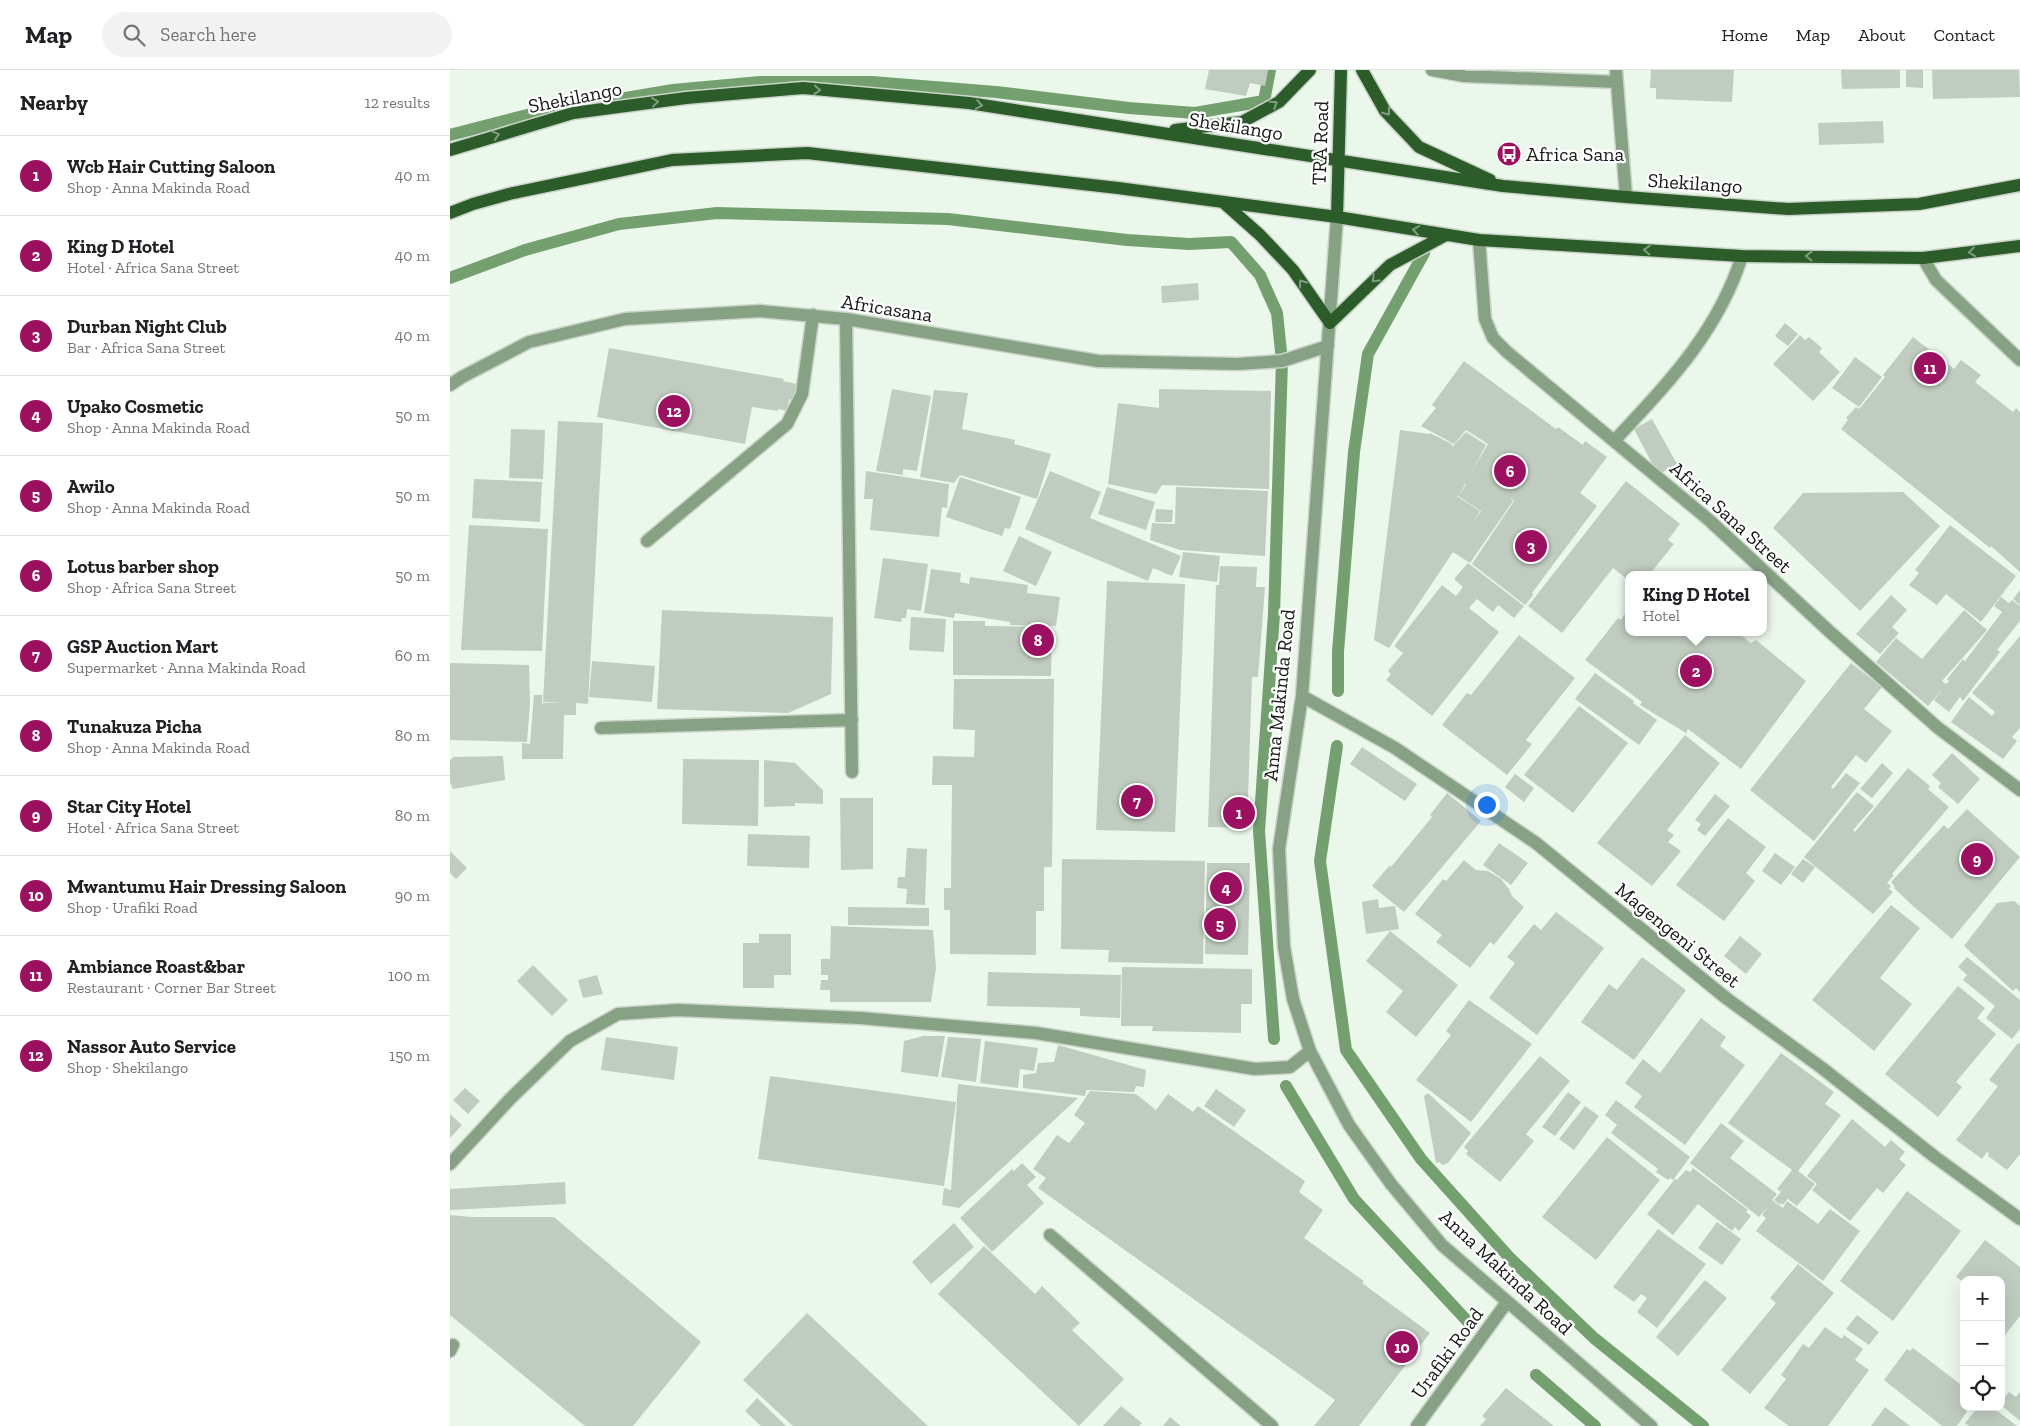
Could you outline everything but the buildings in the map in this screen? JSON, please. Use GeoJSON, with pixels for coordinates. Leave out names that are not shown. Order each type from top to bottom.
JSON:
{"type":"FeatureCollection","features":[{"type":"Feature","properties":{"kind":"main road"},"geometry":{"type":"LineString","coordinates":[[1160,132],[1242,122],[1278,102],[1310,70]]}},
{"type":"Feature","properties":{"kind":"main road","name":"TRA Road"},"geometry":{"type":"LineString","coordinates":[[1337,217],[1341,70]]}},
{"type":"Feature","properties":{"kind":"main road"},"geometry":{"type":"LineString","coordinates":[[1362,70],[1385,111],[1420,147],[1503,186]]}},
{"type":"Feature","properties":{"kind":"main road","name":"Shekilango"},"geometry":{"type":"LineString","coordinates":[[450,150],[573,113],[686,98],[803,88],[969,103],[1503,186],[1626,197],[1788,209],[1919,204],[2020,185]]}},
{"type":"Feature","properties":{"kind":"main road"},"geometry":{"type":"LineString","coordinates":[[450,213],[473,204],[509,194],[672,160],[807,153],[1118,188],[1337,217],[1478,240],[1742,256],[1923,258],[2020,246]]}},
{"type":"Feature","properties":{"kind":"main road"},"geometry":{"type":"LineString","coordinates":[[1224,203],[1260,235],[1293,270],[1330,324],[1390,265],[1446,235]]}},
{"type":"Feature","properties":{"kind":"street"},"geometry":{"type":"LineString","coordinates":[[1432,70],[1464,76],[1617,76],[1626,197]]}},
{"type":"Feature","properties":{"kind":"street","name":"Anna Makinda Road"},"geometry":{"type":"LineString","coordinates":[[1337,217],[1302,696],[1278,848],[1284,947],[1293,999],[1310,1051],[1349,1124],[1391,1184],[1442,1245],[1651,1426]]}},
{"type":"Feature","properties":{"kind":"street","name":"Africa Sana Street"},"geometry":{"type":"LineString","coordinates":[[1478,240],[1485,319],[1493,338],[1507,352],[1709,520],[1764,571]]}},
{"type":"Feature","properties":{"kind":"street"},"geometry":{"type":"LineString","coordinates":[[1615,440],[1676,374],[1707,332],[1734,283],[1742,256]]}},
{"type":"Feature","properties":{"kind":"street"},"geometry":{"type":"LineString","coordinates":[[1923,258],[1936,280],[2020,360]]}},
{"type":"Feature","properties":{"kind":"street","name":"Africasana"},"geometry":{"type":"LineString","coordinates":[[450,385],[529,342],[625,319],[760,311],[846,319],[1098,361],[1237,364],[1282,361],[1328,346]]}},
{"type":"Feature","properties":{"kind":"street"},"geometry":{"type":"LineString","coordinates":[[647,541],[786,424],[802,394],[813,315]]}},
{"type":"Feature","properties":{"kind":"street"},"geometry":{"type":"LineString","coordinates":[[846,319],[852,772]]}},
{"type":"Feature","properties":{"kind":"street","name":"Africa Sana Street"},"geometry":{"type":"LineString","coordinates":[[1767,574],[1937,727],[2020,790]]}},
{"type":"Feature","properties":{"kind":"street","name":"Magengeni Street"},"geometry":{"type":"LineString","coordinates":[[1302,696],[1395,748],[1536,843],[1726,998],[1822,1068],[1935,1157],[2020,1219]]}},
{"type":"Feature","properties":{"kind":"street"},"geometry":{"type":"LineString","coordinates":[[601,728],[852,720]]}},
{"type":"Feature","properties":{"kind":"street"},"geometry":{"type":"LineString","coordinates":[[450,1164],[510,1099],[570,1041],[618,1014],[678,1010],[860,1018],[1036,1032],[1255,1070],[1290,1068],[1310,1051]]}},
{"type":"Feature","properties":{"kind":"street"},"geometry":{"type":"LineString","coordinates":[[1050,1235],[1272,1426]]}},
{"type":"Feature","properties":{"kind":"street","name":"Urafiki Road"},"geometry":{"type":"LineString","coordinates":[[1417,1426],[1507,1302]]}},
{"type":"Feature","properties":{"kind":"waterway"},"geometry":{"type":"LineString","coordinates":[[450,135],[531,114],[673,90],[760,82],[872,82],[996,92],[1129,108],[1195,113],[1264,101],[1270,70]]}},
{"type":"Feature","properties":{"kind":"waterway"},"geometry":{"type":"LineString","coordinates":[[450,278],[525,250],[619,224],[717,213],[948,219],[1127,240],[1189,244],[1231,242],[1260,275],[1277,313],[1282,361],[1274,614],[1259,831],[1274,1039]]}},
{"type":"Feature","properties":{"kind":"waterway"},"geometry":{"type":"LineString","coordinates":[[1338,691],[1338,652],[1354,452],[1368,354],[1424,253]]}},
{"type":"Feature","properties":{"kind":"waterway"},"geometry":{"type":"LineString","coordinates":[[1337,746],[1320,861],[1346,1050],[1421,1159],[1509,1257],[1594,1338],[1703,1426]]}},
{"type":"Feature","properties":{"kind":"waterway"},"geometry":{"type":"LineString","coordinates":[[1286,1086],[1354,1199],[1470,1324]]}},
{"type":"Feature","properties":{"kind":"waterway"},"geometry":{"type":"LineString","coordinates":[[1536,1375],[1595,1426]]}},
{"type":"Feature","properties":{"kind":"place","name":"Africa Sana"},"geometry":{"type":"Point","coordinates":[1509,154]}},
{"type":"Feature","properties":{"kind":"place","name":"Ambiance Roast&bar"},"geometry":{"type":"Point","coordinates":[1930,368]}},
{"type":"Feature","properties":{"kind":"place","name":"Nassor Auto Service"},"geometry":{"type":"Point","coordinates":[674,411]}},
{"type":"Feature","properties":{"kind":"place","name":"Lotus barber shop"},"geometry":{"type":"Point","coordinates":[1510,471]}},
{"type":"Feature","properties":{"kind":"place","name":"Durban Night Club"},"geometry":{"type":"Point","coordinates":[1531,546]}},
{"type":"Feature","properties":{"kind":"place","name":"Tunakuza Picha"},"geometry":{"type":"Point","coordinates":[1038,640]}},
{"type":"Feature","properties":{"kind":"place","name":"King D Hotel"},"geometry":{"type":"Point","coordinates":[1696,671]}},
{"type":"Feature","properties":{"kind":"place","name":"GSP Auction Mart"},"geometry":{"type":"Point","coordinates":[1137,801]}},
{"type":"Feature","properties":{"kind":"place","name":"Wcb Hair Cutting Saloon"},"geometry":{"type":"Point","coordinates":[1239,813]}},
{"type":"Feature","properties":{"kind":"place","name":"Star City Hotel"},"geometry":{"type":"Point","coordinates":[1977,859]}},
{"type":"Feature","properties":{"kind":"place","name":"Upako Cosmetic"},"geometry":{"type":"Point","coordinates":[1226,888]}},
{"type":"Feature","properties":{"kind":"place","name":"Awilo"},"geometry":{"type":"Point","coordinates":[1220,924]}},
{"type":"Feature","properties":{"kind":"place","name":"Mwantumu Hair Dressing Saloon"},"geometry":{"type":"Point","coordinates":[1402,1347]}}]}
